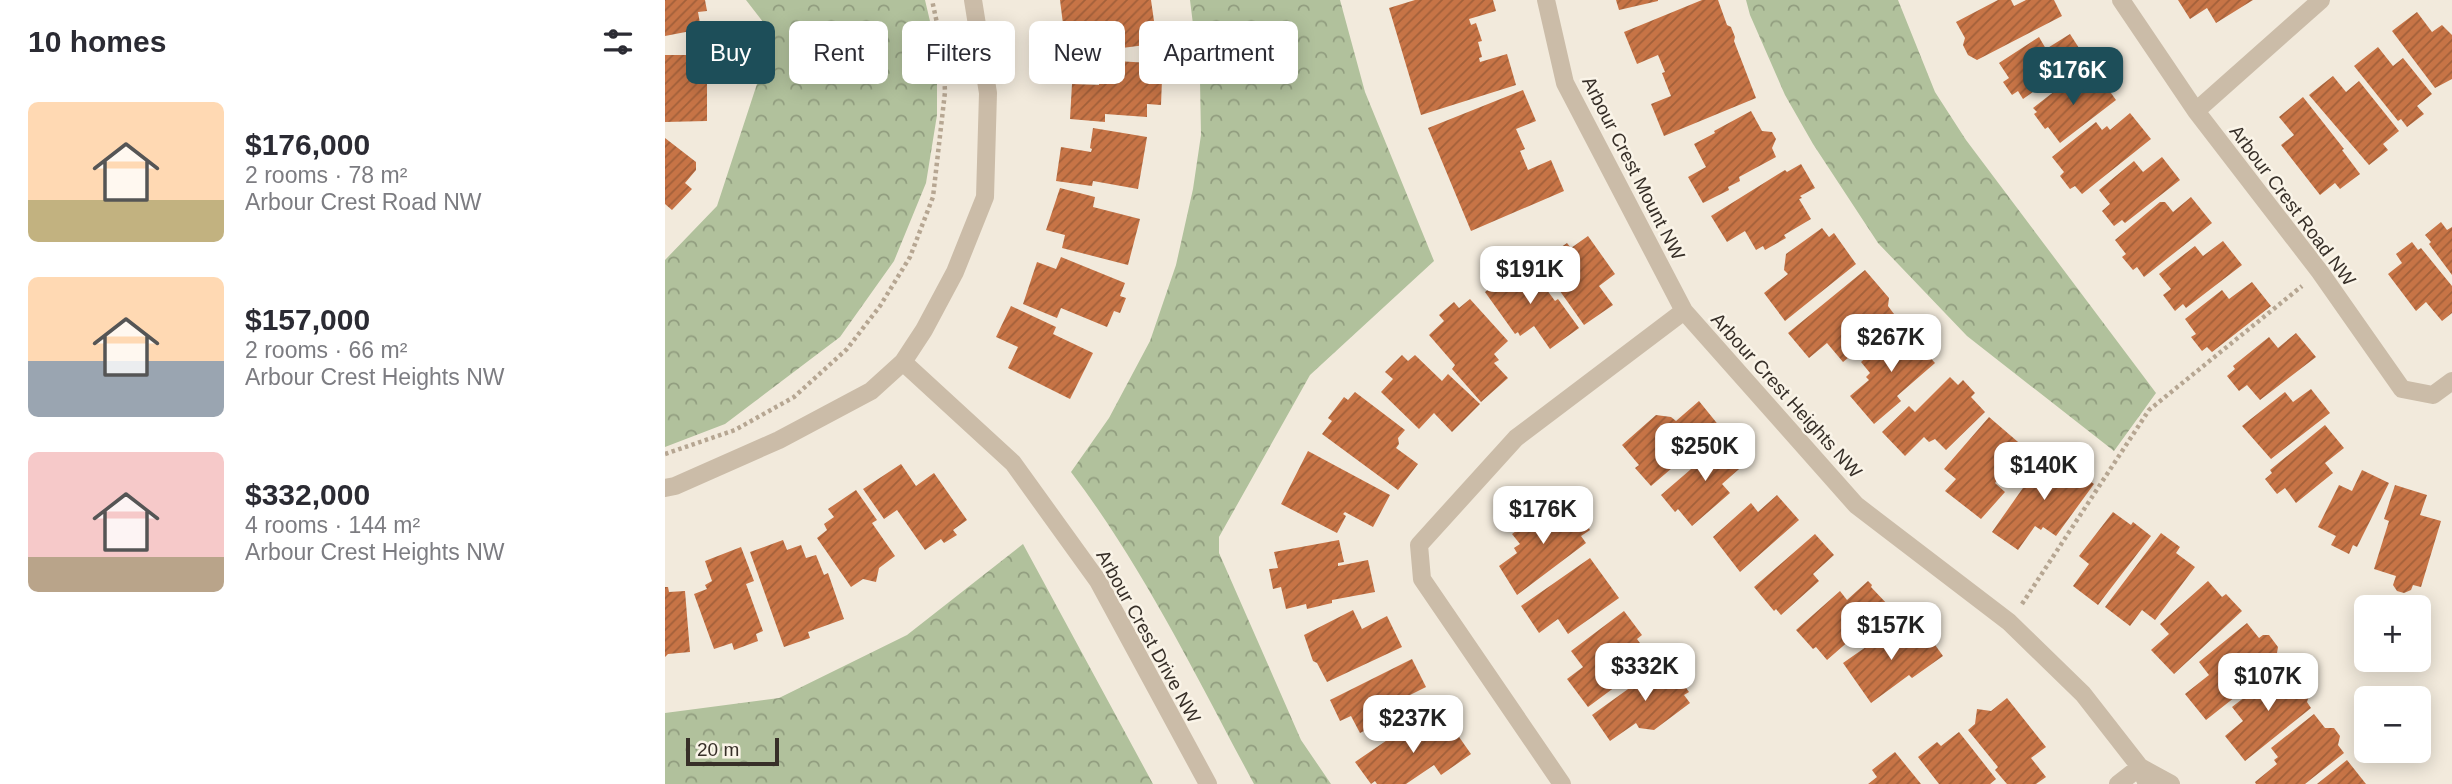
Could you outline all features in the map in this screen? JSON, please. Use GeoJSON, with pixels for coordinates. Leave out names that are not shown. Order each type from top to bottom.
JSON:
{"type":"FeatureCollection","features":[{"type":"Feature","properties":{"kind":"street"},"geometry":{"type":"LineString","coordinates":[[665,488],[779,440],[871,391],[903,362],[924,330],[955,272],[985,197],[988,93],[973,0]]}},
{"type":"Feature","properties":{"kind":"street","name":"Arbour Crest Mount NW"},"geometry":{"type":"LineString","coordinates":[[1546,0],[1565,83],[1684,311]]}},
{"type":"Feature","properties":{"kind":"street","name":"Arbour Crest Road NW"},"geometry":{"type":"LineString","coordinates":[[2120,0],[2196,111],[2320,272],[2402,390],[2433,395],[2452,381]]}},
{"type":"Feature","properties":{"kind":"street"},"geometry":{"type":"LineString","coordinates":[[2196,111],[2321,0]]}},
{"type":"Feature","properties":{"kind":"street","name":"Arbour Crest Heights NW"},"geometry":{"type":"LineString","coordinates":[[1562,784],[1422,579],[1419,545],[1516,438],[1684,311],[1856,505],[2009,622],[2083,694],[2140,767],[2147,784]]}},
{"type":"Feature","properties":{"kind":"street","name":"Arbour Crest Drive NW"},"geometry":{"type":"LineString","coordinates":[[903,362],[1013,463],[1098,581],[1208,784]]}},
{"type":"Feature","properties":{"kind":"street"},"geometry":{"type":"LineString","coordinates":[[2118,784],[2140,767]]}},
{"type":"Feature","properties":{"kind":"street","name":"Arbour Crest Heights NW"},"geometry":{"type":"LineString","coordinates":[[2140,767],[2171,784]]}},
{"type":"Feature","properties":{"kind":"path"},"geometry":{"type":"LineString","coordinates":[[665,454],[734,430],[794,397],[847,349],[880,306],[909,257],[933,197],[945,92],[943,51],[932,0]]}},
{"type":"Feature","properties":{"kind":"path"},"geometry":{"type":"LineString","coordinates":[[2009,622],[2149,410],[2320,272]]}},
{"type":"Feature","properties":{"kind":"green space"},"geometry":{"type":"Polygon","coordinates":[[[746,0],[925,0],[930,21],[902,21],[902,84],[937,84],[937,115],[926,183],[894,261],[840,337],[725,424],[665,447],[665,260],[717,206],[757,84],[775,84],[775,21],[762,21],[746,0]]]}},
{"type":"Feature","properties":{"kind":"green space"},"geometry":{"type":"Polygon","coordinates":[[[1190,0],[1340,0],[1365,92],[1434,261],[1310,375],[1219,537],[1219,553],[1301,740],[1331,784],[1254,784],[1146,585],[1071,472],[1109,418],[1150,341],[1176,265],[1193,189],[1201,135],[1200,84],[1298,84],[1298,21],[1193,21],[1190,0]]]}},
{"type":"Feature","properties":{"kind":"green space"},"geometry":{"type":"Polygon","coordinates":[[[1746,0],[1898,0],[1935,92],[1966,140],[2156,393],[2114,451],[1967,336],[1878,243],[1813,144],[1785,95],[1746,0]]]}},
{"type":"Feature","properties":{"kind":"green space"},"geometry":{"type":"Polygon","coordinates":[[[1023,544],[1153,784],[665,784],[665,713],[779,698],[907,635],[1023,544]]]}},
{"type":"Feature","properties":{"kind":"building"},"geometry":{"type":"Polygon","coordinates":[[[665,0],[705,0],[707,11],[698,12],[700,21],[686,21],[686,32],[665,36],[665,0]]]}},
{"type":"Feature","properties":{"kind":"building"},"geometry":{"type":"Polygon","coordinates":[[[1060,0],[1151,0],[1154,21],[1139,21],[1139,46],[1125,48],[1125,21],[1063,21],[1060,0]]]}},
{"type":"Feature","properties":{"kind":"building"},"geometry":{"type":"Polygon","coordinates":[[[1415,0],[1493,0],[1496,11],[1469,19],[1471,25],[1476,23],[1482,41],[1478,42],[1482,57],[1479,58],[1480,62],[1507,54],[1516,85],[1421,115],[1389,8],[1415,0]]]}},
{"type":"Feature","properties":{"kind":"building"},"geometry":{"type":"Polygon","coordinates":[[[1616,0],[1658,0],[1658,1],[1619,10],[1616,0]]]}},
{"type":"Feature","properties":{"kind":"building"},"geometry":{"type":"Polygon","coordinates":[[[1702,0],[1718,0],[1727,25],[1731,27],[1735,37],[1734,41],[1756,98],[1664,136],[1651,104],[1671,96],[1662,73],[1665,72],[1658,55],[1637,64],[1624,32],[1702,0]]]}},
{"type":"Feature","properties":{"kind":"building"},"geometry":{"type":"Polygon","coordinates":[[[1998,0],[2011,0],[2014,6],[2026,0],[2054,0],[2062,16],[1977,60],[1968,55],[1963,45],[1965,38],[1956,22],[1998,0]]]}},
{"type":"Feature","properties":{"kind":"building"},"geometry":{"type":"Polygon","coordinates":[[[2178,0],[2253,0],[2216,23],[2207,8],[2190,19],[2178,0]]]}},
{"type":"Feature","properties":{"kind":"building"},"geometry":{"type":"Polygon","coordinates":[[[2417,12],[2432,32],[2442,25],[2452,35],[2452,79],[2435,88],[2392,31],[2417,12]]]}},
{"type":"Feature","properties":{"kind":"building"},"geometry":{"type":"Polygon","coordinates":[[[2070,34],[2086,59],[2023,99],[2018,91],[2012,95],[2003,82],[2009,78],[1999,63],[2039,37],[2046,49],[2070,34]]]}},
{"type":"Feature","properties":{"kind":"building"},"geometry":{"type":"Polygon","coordinates":[[[2378,47],[2393,66],[2403,58],[2432,94],[2417,106],[2424,114],[2407,127],[2401,119],[2398,121],[2354,66],[2378,47]]]}},
{"type":"Feature","properties":{"kind":"building"},"geometry":{"type":"Polygon","coordinates":[[[665,55],[686,55],[686,84],[707,84],[707,121],[665,122],[665,55]]]}},
{"type":"Feature","properties":{"kind":"building"},"geometry":{"type":"Polygon","coordinates":[[[1125,62],[1139,62],[1139,84],[1162,84],[1161,105],[1147,104],[1147,117],[1105,114],[1105,122],[1070,119],[1072,84],[1125,84],[1125,62]]]}},
{"type":"Feature","properties":{"kind":"building"},"geometry":{"type":"Polygon","coordinates":[[[2098,75],[2116,100],[2060,143],[2048,127],[2045,129],[2034,114],[2037,112],[2033,108],[2069,80],[2078,90],[2098,75]]]}},
{"type":"Feature","properties":{"kind":"building"},"geometry":{"type":"Polygon","coordinates":[[[2333,76],[2346,92],[2359,81],[2399,131],[2383,144],[2388,150],[2369,165],[2309,95],[2333,76]]]}},
{"type":"Feature","properties":{"kind":"building"},"geometry":{"type":"Polygon","coordinates":[[[1523,90],[1536,121],[1516,129],[1525,149],[1520,151],[1528,170],[1551,160],[1564,191],[1471,231],[1428,128],[1523,90]]]}},
{"type":"Feature","properties":{"kind":"building"},"geometry":{"type":"Polygon","coordinates":[[[2303,97],[2360,174],[2340,189],[2335,183],[2320,195],[2281,145],[2294,135],[2279,117],[2303,97]]]}},
{"type":"Feature","properties":{"kind":"building"},"geometry":{"type":"Polygon","coordinates":[[[1751,111],[1762,131],[1772,132],[1776,139],[1772,148],[1776,157],[1739,177],[1740,181],[1728,187],[1729,190],[1703,203],[1688,177],[1706,167],[1694,144],[1751,111]]]}},
{"type":"Feature","properties":{"kind":"building"},"geometry":{"type":"Polygon","coordinates":[[[2130,113],[2151,139],[2082,194],[2075,186],[2070,189],[2060,176],[2064,172],[2052,157],[2096,122],[2102,130],[2107,126],[2110,130],[2130,113]]]}},
{"type":"Feature","properties":{"kind":"building"},"geometry":{"type":"Polygon","coordinates":[[[1093,128],[1147,137],[1138,189],[1093,181],[1092,186],[1056,181],[1061,147],[1091,152],[1093,128]]]}},
{"type":"Feature","properties":{"kind":"building"},"geometry":{"type":"Polygon","coordinates":[[[665,138],[696,162],[696,170],[685,183],[692,189],[672,210],[665,204],[665,138]]]}},
{"type":"Feature","properties":{"kind":"building"},"geometry":{"type":"Polygon","coordinates":[[[2162,157],[2180,180],[2125,223],[2122,220],[2114,226],[2102,211],[2110,204],[2099,190],[2134,161],[2143,172],[2162,157]]]}},
{"type":"Feature","properties":{"kind":"building"},"geometry":{"type":"Polygon","coordinates":[[[1801,164],[1815,188],[1799,199],[1811,219],[1765,250],[1763,246],[1756,250],[1745,231],[1727,242],[1711,216],[1785,170],[1787,172],[1801,164]]]}},
{"type":"Feature","properties":{"kind":"building"},"geometry":{"type":"Polygon","coordinates":[[[1060,188],[1095,197],[1093,207],[1140,219],[1128,265],[1062,248],[1065,235],[1046,230],[1060,188]]]}},
{"type":"Feature","properties":{"kind":"building"},"geometry":{"type":"Polygon","coordinates":[[[2191,197],[2212,223],[2144,277],[2137,267],[2133,270],[2122,257],[2126,254],[2115,240],[2160,202],[2165,202],[2173,212],[2191,197]]]}},
{"type":"Feature","properties":{"kind":"building"},"geometry":{"type":"Polygon","coordinates":[[[2441,222],[2447,230],[2452,227],[2452,275],[2425,235],[2441,222]]]}},
{"type":"Feature","properties":{"kind":"building"},"geometry":{"type":"Polygon","coordinates":[[[1822,228],[1829,237],[1834,233],[1856,264],[1785,321],[1764,293],[1788,274],[1784,270],[1786,254],[1822,228]]]}},
{"type":"Feature","properties":{"kind":"building"},"geometry":{"type":"Polygon","coordinates":[[[1588,236],[1615,274],[1599,286],[1613,305],[1584,325],[1545,270],[1556,262],[1551,254],[1567,243],[1571,248],[1588,236]]]}},
{"type":"Feature","properties":{"kind":"building"},"geometry":{"type":"Polygon","coordinates":[[[2223,241],[2242,265],[2186,308],[2183,304],[2175,311],[2163,295],[2171,289],[2159,274],[2195,246],[2203,256],[2223,241]]]}},
{"type":"Feature","properties":{"kind":"building"},"geometry":{"type":"Polygon","coordinates":[[[2412,242],[2418,250],[2421,248],[2452,286],[2452,313],[2442,321],[2426,302],[2416,311],[2388,274],[2402,263],[2396,254],[2412,242]]]}},
{"type":"Feature","properties":{"kind":"building"},"geometry":{"type":"Polygon","coordinates":[[[1061,257],[1125,283],[1120,296],[1126,298],[1120,313],[1114,311],[1107,327],[1061,308],[1057,318],[1023,304],[1037,262],[1056,269],[1061,257]]]}},
{"type":"Feature","properties":{"kind":"building"},"geometry":{"type":"Polygon","coordinates":[[[1514,263],[1524,277],[1533,271],[1579,328],[1550,349],[1534,326],[1520,336],[1518,332],[1515,334],[1485,292],[1497,283],[1493,278],[1514,263]]]}},
{"type":"Feature","properties":{"kind":"building"},"geometry":{"type":"Polygon","coordinates":[[[1865,270],[1889,298],[1888,306],[1897,318],[1843,362],[1827,343],[1809,358],[1788,333],[1865,270]]]}},
{"type":"Feature","properties":{"kind":"building"},"geometry":{"type":"Polygon","coordinates":[[[2252,282],[2271,306],[2212,352],[2207,347],[2202,351],[2191,337],[2196,334],[2185,319],[2222,290],[2229,299],[2252,282]]]}},
{"type":"Feature","properties":{"kind":"building"},"geometry":{"type":"Polygon","coordinates":[[[1470,299],[1508,341],[1494,354],[1499,360],[1494,363],[1508,378],[1481,402],[1452,369],[1455,365],[1429,335],[1444,321],[1439,315],[1454,302],[1459,308],[1470,299]]]}},
{"type":"Feature","properties":{"kind":"building"},"geometry":{"type":"Polygon","coordinates":[[[1011,306],[1056,327],[1053,334],[1093,353],[1070,399],[1008,368],[1018,347],[996,337],[1011,306]]]}},
{"type":"Feature","properties":{"kind":"building"},"geometry":{"type":"Polygon","coordinates":[[[1902,326],[1935,363],[1897,396],[1901,401],[1874,424],[1850,396],[1869,380],[1866,377],[1870,373],[1861,362],[1902,326]]]}},
{"type":"Feature","properties":{"kind":"building"},"geometry":{"type":"Polygon","coordinates":[[[2296,333],[2316,357],[2260,400],[2247,385],[2239,391],[2227,376],[2235,369],[2233,366],[2269,337],[2278,348],[2296,333]]]}},
{"type":"Feature","properties":{"kind":"building"},"geometry":{"type":"Polygon","coordinates":[[[1402,355],[1408,361],[1415,355],[1442,381],[1448,374],[1480,404],[1452,432],[1434,413],[1419,429],[1381,392],[1393,379],[1385,372],[1402,355]]]}},
{"type":"Feature","properties":{"kind":"building"},"geometry":{"type":"Polygon","coordinates":[[[1950,377],[1958,385],[1963,380],[1975,393],[1971,397],[1985,412],[1946,450],[1935,439],[1929,442],[1924,437],[1905,456],[1882,432],[1909,406],[1915,412],[1950,377]]]}},
{"type":"Feature","properties":{"kind":"building"},"geometry":{"type":"Polygon","coordinates":[[[2311,389],[2330,413],[2271,459],[2242,426],[2285,392],[2293,402],[2311,389]]]}},
{"type":"Feature","properties":{"kind":"building"},"geometry":{"type":"Polygon","coordinates":[[[1355,392],[1405,430],[1398,438],[1399,444],[1396,448],[1418,464],[1398,490],[1322,434],[1332,421],[1328,418],[1344,397],[1348,400],[1355,392]]]}},
{"type":"Feature","properties":{"kind":"building"},"geometry":{"type":"Polygon","coordinates":[[[1699,401],[1720,427],[1651,486],[1635,468],[1639,465],[1622,445],[1656,415],[1671,417],[1676,421],[1699,401]]]}},
{"type":"Feature","properties":{"kind":"building"},"geometry":{"type":"Polygon","coordinates":[[[1989,417],[2025,448],[2009,466],[1999,458],[2007,468],[1995,483],[2005,492],[1981,519],[1945,491],[1956,479],[1944,469],[1989,417]]]}},
{"type":"Feature","properties":{"kind":"building"},"geometry":{"type":"Polygon","coordinates":[[[2325,425],[2344,448],[2325,463],[2333,473],[2296,503],[2285,488],[2277,494],[2265,479],[2272,473],[2270,470],[2325,425]]]}},
{"type":"Feature","properties":{"kind":"building"},"geometry":{"type":"Polygon","coordinates":[[[1727,438],[1747,462],[1722,484],[1730,493],[1692,526],[1678,509],[1675,512],[1661,495],[1727,438]]]}},
{"type":"Feature","properties":{"kind":"building"},"geometry":{"type":"Polygon","coordinates":[[[1308,451],[1390,495],[1373,527],[1345,512],[1343,514],[1346,516],[1337,533],[1281,504],[1308,451]]]}},
{"type":"Feature","properties":{"kind":"building"},"geometry":{"type":"Polygon","coordinates":[[[2049,451],[2094,484],[2056,536],[2043,527],[2041,530],[2035,526],[2018,550],[1992,532],[2049,451]]]}},
{"type":"Feature","properties":{"kind":"building"},"geometry":{"type":"Polygon","coordinates":[[[901,464],[916,486],[934,473],[967,520],[953,530],[957,535],[944,543],[941,539],[925,550],[897,510],[884,519],[863,489],[901,464]]]}},
{"type":"Feature","properties":{"kind":"building"},"geometry":{"type":"Polygon","coordinates":[[[2362,470],[2389,483],[2357,547],[2353,545],[2349,554],[2331,545],[2336,536],[2318,527],[2339,485],[2352,491],[2362,470]]]}},
{"type":"Feature","properties":{"kind":"building"},"geometry":{"type":"Polygon","coordinates":[[[2395,485],[2427,495],[2420,515],[2441,521],[2421,587],[2413,585],[2411,590],[2404,593],[2397,591],[2393,585],[2396,576],[2374,569],[2389,521],[2384,519],[2395,485]]]}},
{"type":"Feature","properties":{"kind":"building"},"geometry":{"type":"Polygon","coordinates":[[[856,490],[877,520],[872,523],[895,556],[879,568],[876,582],[863,579],[851,587],[817,538],[827,530],[824,524],[834,517],[828,509],[856,490]]]}},
{"type":"Feature","properties":{"kind":"building"},"geometry":{"type":"Polygon","coordinates":[[[1777,495],[1799,520],[1740,572],[1713,537],[1751,503],[1758,512],[1777,495]]]}},
{"type":"Feature","properties":{"kind":"building"},"geometry":{"type":"Polygon","coordinates":[[[1557,502],[1570,520],[1579,513],[1590,530],[1581,536],[1586,543],[1517,595],[1499,566],[1517,553],[1514,548],[1520,544],[1512,534],[1557,502]]]}},
{"type":"Feature","properties":{"kind":"building"},"geometry":{"type":"Polygon","coordinates":[[[2113,512],[2131,525],[2133,522],[2151,536],[2098,605],[2073,586],[2089,564],[2079,556],[2113,512]]]}},
{"type":"Feature","properties":{"kind":"building"},"geometry":{"type":"Polygon","coordinates":[[[2161,533],[2180,547],[2176,553],[2195,567],[2155,620],[2142,610],[2130,626],[2105,607],[2161,533]]]}},
{"type":"Feature","properties":{"kind":"building"},"geometry":{"type":"Polygon","coordinates":[[[1815,534],[1834,555],[1813,574],[1819,581],[1781,615],[1776,609],[1774,611],[1754,587],[1815,534]]]}},
{"type":"Feature","properties":{"kind":"building"},"geometry":{"type":"Polygon","coordinates":[[[783,540],[787,550],[801,545],[806,558],[816,555],[824,575],[828,573],[844,619],[808,632],[810,638],[784,647],[750,552],[783,540]]]}},
{"type":"Feature","properties":{"kind":"building"},"geometry":{"type":"Polygon","coordinates":[[[1339,540],[1344,562],[1338,563],[1338,566],[1368,560],[1375,592],[1332,600],[1332,603],[1307,609],[1306,604],[1286,609],[1281,587],[1273,589],[1269,569],[1278,568],[1274,552],[1339,540]]]}},
{"type":"Feature","properties":{"kind":"building"},"geometry":{"type":"Polygon","coordinates":[[[741,547],[754,581],[746,584],[763,631],[756,634],[758,641],[734,650],[732,643],[714,649],[694,594],[707,589],[705,585],[712,581],[705,561],[741,547]]]}},
{"type":"Feature","properties":{"kind":"building"},"geometry":{"type":"Polygon","coordinates":[[[1590,558],[1619,598],[1568,634],[1558,619],[1539,633],[1521,606],[1590,558]]]}},
{"type":"Feature","properties":{"kind":"building"},"geometry":{"type":"Polygon","coordinates":[[[1868,581],[1889,606],[1827,660],[1796,630],[1840,591],[1847,600],[1868,581]]]}},
{"type":"Feature","properties":{"kind":"building"},"geometry":{"type":"Polygon","coordinates":[[[2208,581],[2222,597],[2226,594],[2242,611],[2174,674],[2151,650],[2169,634],[2160,624],[2208,581]]]}},
{"type":"Feature","properties":{"kind":"building"},"geometry":{"type":"Polygon","coordinates":[[[665,587],[668,587],[669,592],[685,591],[690,652],[668,654],[665,657],[665,587]]]}},
{"type":"Feature","properties":{"kind":"building"},"geometry":{"type":"Polygon","coordinates":[[[1353,610],[1362,629],[1387,616],[1402,647],[1327,682],[1317,663],[1313,661],[1304,635],[1353,610]]]}},
{"type":"Feature","properties":{"kind":"building"},"geometry":{"type":"Polygon","coordinates":[[[1624,611],[1642,635],[1637,639],[1648,654],[1611,682],[1615,687],[1588,707],[1567,679],[1583,667],[1571,651],[1624,611]]]}},
{"type":"Feature","properties":{"kind":"building"},"geometry":{"type":"Polygon","coordinates":[[[2247,623],[2259,638],[2269,635],[2278,647],[2273,656],[2278,663],[2206,720],[2185,694],[2209,675],[2199,662],[2247,623]]]}},
{"type":"Feature","properties":{"kind":"building"},"geometry":{"type":"Polygon","coordinates":[[[1893,628],[1903,642],[1923,628],[1943,656],[1912,678],[1909,675],[1871,703],[1843,663],[1893,628]]]}},
{"type":"Feature","properties":{"kind":"building"},"geometry":{"type":"Polygon","coordinates":[[[1412,659],[1426,687],[1396,702],[1402,712],[1360,733],[1351,716],[1340,721],[1330,700],[1412,659]]]}},
{"type":"Feature","properties":{"kind":"building"},"geometry":{"type":"Polygon","coordinates":[[[1667,661],[1689,692],[1684,695],[1690,703],[1654,730],[1639,728],[1636,723],[1610,741],[1592,715],[1667,661]]]}},
{"type":"Feature","properties":{"kind":"building"},"geometry":{"type":"Polygon","coordinates":[[[2281,669],[2310,693],[2307,702],[2311,708],[2245,761],[2225,736],[2243,721],[2232,707],[2281,669]]]}},
{"type":"Feature","properties":{"kind":"building"},"geometry":{"type":"Polygon","coordinates":[[[2007,698],[2046,747],[2031,758],[2046,777],[2036,784],[2007,784],[1995,770],[1998,767],[1968,730],[1975,724],[1977,709],[1991,711],[2007,698]]]}},
{"type":"Feature","properties":{"kind":"building"},"geometry":{"type":"Polygon","coordinates":[[[2314,714],[2325,728],[2334,728],[2340,736],[2338,745],[2344,753],[2305,784],[2256,784],[2255,782],[2277,764],[2274,760],[2278,757],[2271,748],[2314,714]]]}},
{"type":"Feature","properties":{"kind":"building"},"geometry":{"type":"Polygon","coordinates":[[[1421,717],[1434,736],[1450,724],[1471,754],[1441,775],[1434,765],[1406,784],[1377,784],[1375,781],[1371,784],[1355,762],[1421,717]]]}},
{"type":"Feature","properties":{"kind":"building"},"geometry":{"type":"Polygon","coordinates":[[[1959,732],[1996,779],[1990,784],[1939,784],[1918,757],[1937,742],[1941,746],[1959,732]]]}},
{"type":"Feature","properties":{"kind":"building"},"geometry":{"type":"Polygon","coordinates":[[[1895,752],[1921,784],[1868,784],[1877,777],[1872,770],[1895,752]]]}},
{"type":"Feature","properties":{"kind":"building"},"geometry":{"type":"Polygon","coordinates":[[[2347,760],[2366,784],[2317,784],[2347,760]]]}}]}
